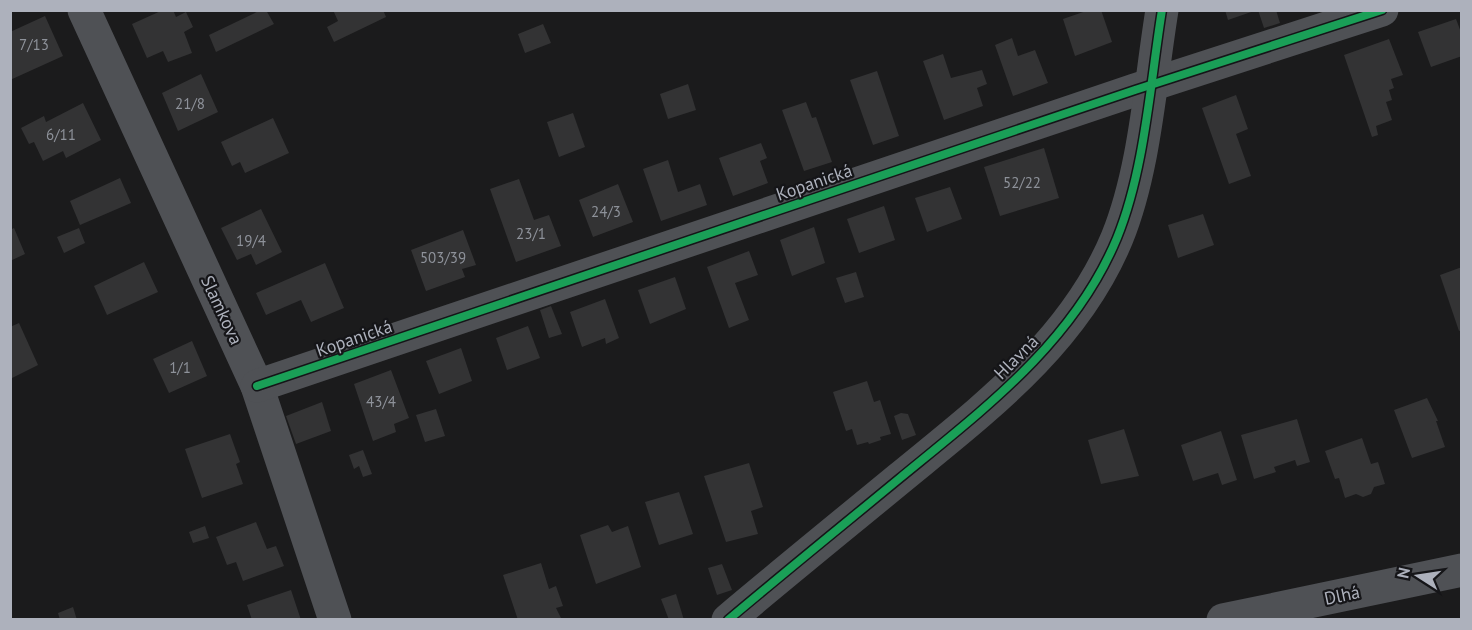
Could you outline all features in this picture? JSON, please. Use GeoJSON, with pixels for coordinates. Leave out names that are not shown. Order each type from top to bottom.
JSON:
{"type":"FeatureCollection","features":[{"type":"Feature","properties":{"kind":"street","name":"Slamkova"},"geometry":{"type":"LineString","coordinates":[[84,10],[257,387],[335,620]]}},
{"type":"Feature","properties":{"kind":"street","name":"Hlavná"},"geometry":{"type":"LineString","coordinates":[[728,620],[993,402],[1057,337],[1100,272],[1117,237],[1134,180],[1162,10]]}},
{"type":"Feature","properties":{"kind":"street","name":"Kopanická"},"geometry":{"type":"LineString","coordinates":[[257,387],[1151,85],[1382,10]]}},
{"type":"Feature","properties":{"kind":"street","name":"Dlhá"},"geometry":{"type":"LineString","coordinates":[[1223,620],[1461,570]]}},
{"type":"Feature","properties":{"kind":"building"},"geometry":{"type":"Polygon","coordinates":[[[163,10],[173,10],[176,17],[186,12],[193,27],[184,32],[192,53],[168,62],[163,51],[147,58],[132,24],[163,10]]]}},
{"type":"Feature","properties":{"kind":"building"},"geometry":{"type":"Polygon","coordinates":[[[261,10],[266,10],[274,24],[216,52],[209,35],[261,10]]]}},
{"type":"Feature","properties":{"kind":"building"},"geometry":{"type":"Polygon","coordinates":[[[333,10],[383,10],[386,17],[334,42],[327,27],[338,21],[333,10]]]}},
{"type":"Feature","properties":{"kind":"building"},"geometry":{"type":"Polygon","coordinates":[[[1089,10],[1101,10],[1112,42],[1075,56],[1063,19],[1089,10]]]}},
{"type":"Feature","properties":{"kind":"building"},"geometry":{"type":"Polygon","coordinates":[[[1225,10],[1254,10],[1254,11],[1228,20],[1225,10]]]}},
{"type":"Feature","properties":{"kind":"building"},"geometry":{"type":"Polygon","coordinates":[[[1258,10],[1276,10],[1280,23],[1264,28],[1258,10]]]}},
{"type":"Feature","properties":{"kind":"building"},"geometry":{"type":"Polygon","coordinates":[[[45,16],[63,56],[10,80],[10,32],[45,16]]]}},
{"type":"Feature","properties":{"kind":"building"},"geometry":{"type":"Polygon","coordinates":[[[1456,19],[1462,35],[1462,56],[1431,67],[1418,32],[1456,19]]]}},
{"type":"Feature","properties":{"kind":"building"},"geometry":{"type":"Polygon","coordinates":[[[543,24],[551,43],[525,53],[518,34],[543,24]]]}},
{"type":"Feature","properties":{"kind":"building"},"geometry":{"type":"Polygon","coordinates":[[[1012,38],[1018,56],[1035,50],[1048,83],[1013,96],[995,45],[1012,38]]]}},
{"type":"Feature","properties":{"kind":"building"},"geometry":{"type":"Polygon","coordinates":[[[1389,39],[1403,75],[1391,79],[1394,88],[1389,90],[1392,100],[1386,102],[1392,120],[1376,126],[1378,135],[1372,137],[1344,55],[1389,39]]]}},
{"type":"Feature","properties":{"kind":"building"},"geometry":{"type":"Polygon","coordinates":[[[943,54],[951,78],[982,70],[987,84],[977,88],[983,106],[944,120],[923,61],[943,54]]]}},
{"type":"Feature","properties":{"kind":"building"},"geometry":{"type":"Polygon","coordinates":[[[877,71],[899,136],[873,145],[850,80],[877,71]]]}},
{"type":"Feature","properties":{"kind":"building"},"geometry":{"type":"Polygon","coordinates":[[[201,74],[218,112],[178,131],[162,93],[201,74]]]}},
{"type":"Feature","properties":{"kind":"building"},"geometry":{"type":"Polygon","coordinates":[[[688,84],[696,110],[668,119],[660,94],[688,84]]]}},
{"type":"Feature","properties":{"kind":"building"},"geometry":{"type":"Polygon","coordinates":[[[1236,95],[1248,129],[1236,134],[1251,176],[1229,184],[1202,108],[1236,95]]]}},
{"type":"Feature","properties":{"kind":"building"},"geometry":{"type":"Polygon","coordinates":[[[806,102],[812,118],[816,117],[832,162],[804,171],[782,110],[806,102]]]}},
{"type":"Feature","properties":{"kind":"building"},"geometry":{"type":"Polygon","coordinates":[[[83,103],[101,140],[66,158],[63,151],[43,161],[34,142],[29,144],[21,128],[44,116],[46,122],[83,103]]]}},
{"type":"Feature","properties":{"kind":"building"},"geometry":{"type":"Polygon","coordinates":[[[573,113],[585,147],[559,157],[547,122],[573,113]]]}},
{"type":"Feature","properties":{"kind":"building"},"geometry":{"type":"Polygon","coordinates":[[[273,118],[289,153],[245,173],[240,162],[232,166],[221,142],[273,118]]]}},
{"type":"Feature","properties":{"kind":"building"},"geometry":{"type":"Polygon","coordinates":[[[761,143],[767,158],[760,161],[768,183],[733,196],[719,158],[761,143]]]}},
{"type":"Feature","properties":{"kind":"building"},"geometry":{"type":"Polygon","coordinates":[[[1044,148],[1059,198],[1000,216],[984,167],[1044,148]]]}},
{"type":"Feature","properties":{"kind":"building"},"geometry":{"type":"Polygon","coordinates":[[[668,160],[678,192],[700,184],[707,205],[661,221],[643,169],[668,160]]]}},
{"type":"Feature","properties":{"kind":"building"},"geometry":{"type":"Polygon","coordinates":[[[120,178],[131,203],[80,225],[70,201],[120,178]]]}},
{"type":"Feature","properties":{"kind":"building"},"geometry":{"type":"Polygon","coordinates":[[[519,179],[534,220],[549,215],[561,246],[516,262],[490,189],[519,179]]]}},
{"type":"Feature","properties":{"kind":"building"},"geometry":{"type":"Polygon","coordinates":[[[618,184],[633,222],[593,237],[579,200],[618,184]]]}},
{"type":"Feature","properties":{"kind":"building"},"geometry":{"type":"Polygon","coordinates":[[[950,187],[962,219],[927,232],[915,198],[950,187]]]}},
{"type":"Feature","properties":{"kind":"building"},"geometry":{"type":"Polygon","coordinates":[[[884,206],[895,240],[859,253],[847,219],[884,206]]]}},
{"type":"Feature","properties":{"kind":"building"},"geometry":{"type":"Polygon","coordinates":[[[261,209],[282,252],[256,265],[251,254],[237,260],[221,228],[261,209]]]}},
{"type":"Feature","properties":{"kind":"building"},"geometry":{"type":"Polygon","coordinates":[[[1203,214],[1214,245],[1178,258],[1168,225],[1203,214]]]}},
{"type":"Feature","properties":{"kind":"building"},"geometry":{"type":"Polygon","coordinates":[[[814,227],[825,263],[792,276],[780,240],[814,227]]]}},
{"type":"Feature","properties":{"kind":"building"},"geometry":{"type":"Polygon","coordinates":[[[14,228],[25,254],[10,261],[10,230],[14,228]]]}},
{"type":"Feature","properties":{"kind":"building"},"geometry":{"type":"Polygon","coordinates":[[[79,228],[85,243],[64,253],[57,237],[79,228]]]}},
{"type":"Feature","properties":{"kind":"building"},"geometry":{"type":"Polygon","coordinates":[[[463,230],[476,265],[462,269],[465,277],[426,291],[411,250],[463,230]]]}},
{"type":"Feature","properties":{"kind":"building"},"geometry":{"type":"Polygon","coordinates":[[[749,251],[758,275],[735,283],[749,320],[729,328],[707,267],[749,251]]]}},
{"type":"Feature","properties":{"kind":"building"},"geometry":{"type":"Polygon","coordinates":[[[144,262],[158,292],[107,315],[94,286],[144,262]]]}},
{"type":"Feature","properties":{"kind":"building"},"geometry":{"type":"Polygon","coordinates":[[[325,263],[344,308],[311,322],[301,300],[266,315],[256,293],[325,263]]]}},
{"type":"Feature","properties":{"kind":"building"},"geometry":{"type":"Polygon","coordinates":[[[1462,267],[1462,330],[1459,331],[1440,275],[1462,267]]]}},
{"type":"Feature","properties":{"kind":"building"},"geometry":{"type":"Polygon","coordinates":[[[856,272],[864,297],[845,303],[836,278],[856,272]]]}},
{"type":"Feature","properties":{"kind":"building"},"geometry":{"type":"Polygon","coordinates":[[[675,277],[686,309],[650,324],[638,290],[675,277]]]}},
{"type":"Feature","properties":{"kind":"building"},"geometry":{"type":"Polygon","coordinates":[[[605,299],[619,338],[606,344],[605,338],[582,347],[570,312],[605,299]]]}},
{"type":"Feature","properties":{"kind":"building"},"geometry":{"type":"Polygon","coordinates":[[[551,306],[562,334],[549,338],[540,310],[551,306]]]}},
{"type":"Feature","properties":{"kind":"building"},"geometry":{"type":"Polygon","coordinates":[[[19,323],[38,365],[10,379],[10,327],[19,323]]]}},
{"type":"Feature","properties":{"kind":"building"},"geometry":{"type":"Polygon","coordinates":[[[528,326],[540,358],[507,370],[496,338],[528,326]]]}},
{"type":"Feature","properties":{"kind":"building"},"geometry":{"type":"Polygon","coordinates":[[[192,341],[207,376],[169,393],[153,359],[192,341]]]}},
{"type":"Feature","properties":{"kind":"building"},"geometry":{"type":"Polygon","coordinates":[[[461,348],[472,381],[439,394],[426,361],[461,348]]]}},
{"type":"Feature","properties":{"kind":"building"},"geometry":{"type":"Polygon","coordinates":[[[391,370],[409,418],[394,424],[396,432],[373,441],[354,384],[391,370]]]}},
{"type":"Feature","properties":{"kind":"building"},"geometry":{"type":"Polygon","coordinates":[[[867,381],[874,402],[880,400],[891,434],[880,437],[881,440],[869,444],[868,442],[857,445],[852,429],[846,431],[833,392],[867,381]]]}},
{"type":"Feature","properties":{"kind":"building"},"geometry":{"type":"Polygon","coordinates":[[[1427,398],[1438,421],[1436,421],[1445,447],[1412,458],[1394,410],[1427,398]]]}},
{"type":"Feature","properties":{"kind":"building"},"geometry":{"type":"Polygon","coordinates":[[[322,402],[331,431],[296,444],[286,416],[322,402]]]}},
{"type":"Feature","properties":{"kind":"building"},"geometry":{"type":"Polygon","coordinates":[[[436,409],[445,436],[425,442],[416,415],[436,409]]]}},
{"type":"Feature","properties":{"kind":"building"},"geometry":{"type":"Polygon","coordinates":[[[901,413],[908,414],[916,435],[902,440],[894,416],[901,413]]]}},
{"type":"Feature","properties":{"kind":"building"},"geometry":{"type":"Polygon","coordinates":[[[1297,419],[1310,462],[1297,466],[1295,460],[1274,467],[1276,472],[1254,479],[1241,435],[1297,419]]]}},
{"type":"Feature","properties":{"kind":"building"},"geometry":{"type":"Polygon","coordinates":[[[1124,429],[1139,476],[1101,484],[1088,440],[1124,429]]]}},
{"type":"Feature","properties":{"kind":"building"},"geometry":{"type":"Polygon","coordinates":[[[1221,431],[1237,480],[1222,485],[1218,473],[1193,481],[1181,445],[1221,431]]]}},
{"type":"Feature","properties":{"kind":"building"},"geometry":{"type":"Polygon","coordinates":[[[230,434],[240,462],[236,464],[243,484],[202,498],[185,449],[230,434]]]}},
{"type":"Feature","properties":{"kind":"building"},"geometry":{"type":"Polygon","coordinates":[[[1362,438],[1371,464],[1378,462],[1385,484],[1374,487],[1371,494],[1363,497],[1356,494],[1345,498],[1339,478],[1335,479],[1325,451],[1362,438]]]}},
{"type":"Feature","properties":{"kind":"building"},"geometry":{"type":"Polygon","coordinates":[[[363,450],[372,474],[363,477],[359,466],[354,469],[349,455],[363,450]]]}},
{"type":"Feature","properties":{"kind":"building"},"geometry":{"type":"Polygon","coordinates":[[[749,463],[763,507],[751,511],[758,534],[726,542],[704,476],[749,463]]]}},
{"type":"Feature","properties":{"kind":"building"},"geometry":{"type":"Polygon","coordinates":[[[679,492],[693,534],[659,545],[645,502],[679,492]]]}},
{"type":"Feature","properties":{"kind":"building"},"geometry":{"type":"Polygon","coordinates":[[[256,522],[267,549],[276,546],[284,566],[243,581],[236,562],[227,565],[216,537],[256,522]]]}},
{"type":"Feature","properties":{"kind":"building"},"geometry":{"type":"Polygon","coordinates":[[[608,525],[612,532],[628,526],[641,567],[596,584],[580,535],[608,525]]]}},
{"type":"Feature","properties":{"kind":"building"},"geometry":{"type":"Polygon","coordinates":[[[205,526],[209,538],[193,543],[189,532],[205,526]]]}},
{"type":"Feature","properties":{"kind":"building"},"geometry":{"type":"Polygon","coordinates":[[[541,563],[549,589],[556,586],[563,606],[556,608],[562,620],[518,620],[503,575],[541,563]]]}},
{"type":"Feature","properties":{"kind":"building"},"geometry":{"type":"Polygon","coordinates":[[[722,564],[732,590],[717,595],[708,568],[722,564]]]}},
{"type":"Feature","properties":{"kind":"building"},"geometry":{"type":"Polygon","coordinates":[[[291,590],[301,620],[252,620],[247,605],[291,590]]]}},
{"type":"Feature","properties":{"kind":"building"},"geometry":{"type":"Polygon","coordinates":[[[676,594],[684,620],[669,620],[661,599],[676,594]]]}},
{"type":"Feature","properties":{"kind":"building"},"geometry":{"type":"Polygon","coordinates":[[[73,607],[77,620],[60,620],[58,613],[73,607]]]}},
{"type":"Feature","properties":{"kind":"cycle path"},"geometry":{"type":"LineString","coordinates":[[728,620],[994,399],[1052,341],[1077,310],[1099,275],[1117,238],[1134,184],[1146,126],[1162,10]]}},
{"type":"Feature","properties":{"kind":"cycle path"},"geometry":{"type":"LineString","coordinates":[[257,386],[1135,90],[1382,10]]}}]}
